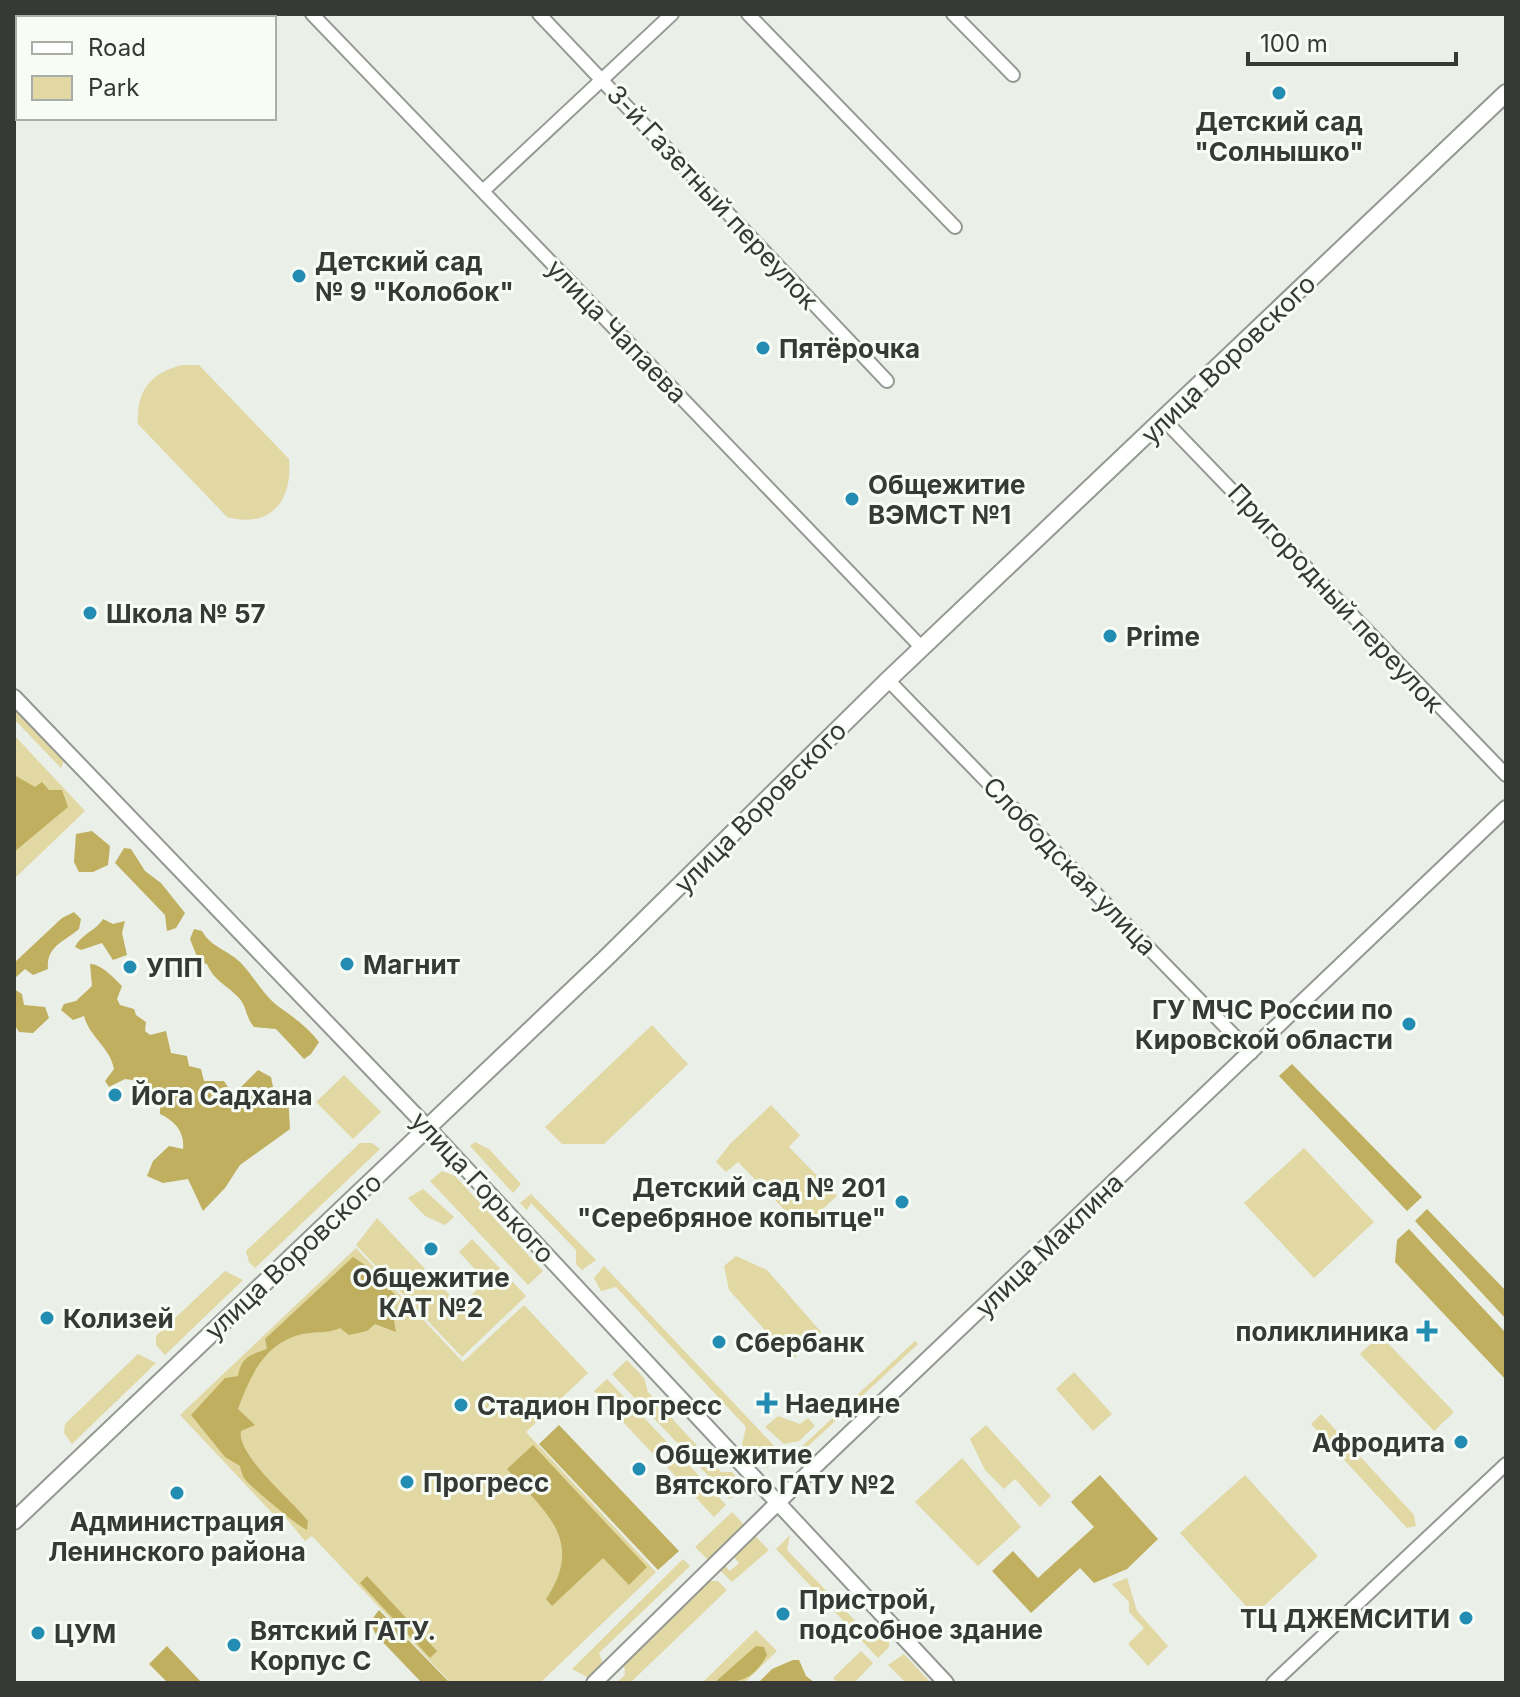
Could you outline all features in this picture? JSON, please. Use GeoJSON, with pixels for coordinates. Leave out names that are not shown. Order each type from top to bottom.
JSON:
{"type":"FeatureCollection","features":[{"type":"Feature","properties":{"kind":"main road","name":"улица Воровского"},"geometry":{"type":"LineString","coordinates":[[14,1521],[428,1128],[888,680],[1165,421],[1506,93]]}},
{"type":"Feature","properties":{"kind":"street","name":"улица Чапаева"},"geometry":{"type":"LineString","coordinates":[[312,14],[923,649]]}},
{"type":"Feature","properties":{"kind":"street","name":"3-й Газетный переулок"},"geometry":{"type":"LineString","coordinates":[[539,14],[887,381]]}},
{"type":"Feature","properties":{"kind":"street"},"geometry":{"type":"LineString","coordinates":[[483,191],[672,14]]}},
{"type":"Feature","properties":{"kind":"street"},"geometry":{"type":"LineString","coordinates":[[748,14],[955,227]]}},
{"type":"Feature","properties":{"kind":"street"},"geometry":{"type":"LineString","coordinates":[[953,14],[1013,75]]}},
{"type":"Feature","properties":{"kind":"street","name":"Пригородный переулок"},"geometry":{"type":"LineString","coordinates":[[1165,421],[1506,775]]}},
{"type":"Feature","properties":{"kind":"street","name":"Слободская улица"},"geometry":{"type":"LineString","coordinates":[[888,680],[1251,1053]]}},
{"type":"Feature","properties":{"kind":"street","name":"улица Горького"},"geometry":{"type":"LineString","coordinates":[[14,697],[428,1128],[946,1683]]}},
{"type":"Feature","properties":{"kind":"street","name":"улица Маклина"},"geometry":{"type":"LineString","coordinates":[[594,1683],[777,1504],[1506,808]]}},
{"type":"Feature","properties":{"kind":"street"},"geometry":{"type":"LineString","coordinates":[[1273,1683],[1506,1464]]}},
{"type":"Feature","properties":{"kind":"green space"},"geometry":{"type":"Polygon","coordinates":[[[182,365],[199,365],[289,459],[287,487],[276,508],[267,515],[242,520],[227,517],[138,424],[140,402],[148,385],[162,373],[182,365]]]}},
{"type":"Feature","properties":{"kind":"green space"},"geometry":{"type":"Polygon","coordinates":[[[14,706],[65,758],[61,768],[14,719],[14,706]]]}},
{"type":"Feature","properties":{"kind":"green space"},"geometry":{"type":"Polygon","coordinates":[[[14,735],[85,811],[14,879],[14,735]]]}},
{"type":"Feature","properties":{"kind":"green space"},"geometry":{"type":"Polygon","coordinates":[[[652,1025],[688,1064],[604,1144],[562,1144],[545,1127],[652,1025]]]}},
{"type":"Feature","properties":{"kind":"green space"},"geometry":{"type":"Polygon","coordinates":[[[344,1075],[381,1112],[353,1139],[316,1102],[344,1075]]]}},
{"type":"Feature","properties":{"kind":"green space"},"geometry":{"type":"Polygon","coordinates":[[[771,1105],[800,1135],[789,1147],[837,1196],[802,1228],[738,1162],[726,1172],[716,1162],[730,1144],[771,1105]]]}},
{"type":"Feature","properties":{"kind":"green space"},"geometry":{"type":"Polygon","coordinates":[[[475,1142],[489,1149],[521,1184],[513,1193],[470,1146],[475,1142]]]}},
{"type":"Feature","properties":{"kind":"green space"},"geometry":{"type":"Polygon","coordinates":[[[360,1143],[372,1143],[380,1149],[255,1268],[249,1262],[246,1251],[360,1143]]]}},
{"type":"Feature","properties":{"kind":"green space"},"geometry":{"type":"Polygon","coordinates":[[[1304,1148],[1374,1222],[1314,1278],[1244,1203],[1304,1148]]]}},
{"type":"Feature","properties":{"kind":"green space"},"geometry":{"type":"Polygon","coordinates":[[[442,1171],[455,1176],[543,1271],[528,1285],[430,1181],[442,1171]]]}},
{"type":"Feature","properties":{"kind":"green space"},"geometry":{"type":"Polygon","coordinates":[[[423,1189],[454,1217],[445,1225],[425,1216],[408,1198],[423,1189]]]}},
{"type":"Feature","properties":{"kind":"green space"},"geometry":{"type":"Polygon","coordinates":[[[531,1194],[596,1260],[582,1270],[576,1264],[576,1250],[531,1203],[527,1210],[520,1203],[531,1194]]]}},
{"type":"Feature","properties":{"kind":"green space"},"geometry":{"type":"Polygon","coordinates":[[[377,1218],[460,1306],[486,1281],[459,1252],[472,1239],[526,1296],[462,1357],[356,1245],[377,1218]]]}},
{"type":"Feature","properties":{"kind":"green space","name":"Прогресс"},"geometry":{"type":"Polygon","coordinates":[[[356,1248],[463,1362],[524,1305],[588,1373],[526,1432],[656,1572],[540,1683],[451,1683],[312,1536],[305,1541],[281,1512],[275,1516],[180,1415],[356,1248]]]}},
{"type":"Feature","properties":{"kind":"green space"},"geometry":{"type":"Polygon","coordinates":[[[736,1256],[767,1270],[821,1332],[792,1360],[729,1290],[724,1266],[736,1256]]]}},
{"type":"Feature","properties":{"kind":"green space"},"geometry":{"type":"Polygon","coordinates":[[[604,1266],[782,1454],[767,1468],[742,1445],[746,1427],[616,1287],[601,1291],[594,1278],[604,1266]]]}},
{"type":"Feature","properties":{"kind":"green space"},"geometry":{"type":"Polygon","coordinates":[[[225,1271],[243,1280],[165,1355],[156,1345],[156,1336],[225,1271]]]}},
{"type":"Feature","properties":{"kind":"green space"},"geometry":{"type":"Polygon","coordinates":[[[1380,1335],[1454,1412],[1434,1431],[1360,1354],[1380,1335]]]}},
{"type":"Feature","properties":{"kind":"green space"},"geometry":{"type":"Polygon","coordinates":[[[915,1341],[918,1344],[803,1451],[806,1462],[802,1466],[794,1458],[796,1452],[915,1341]]]}},
{"type":"Feature","properties":{"kind":"green space"},"geometry":{"type":"Polygon","coordinates":[[[138,1354],[156,1363],[72,1444],[64,1433],[65,1424],[138,1354]]]}},
{"type":"Feature","properties":{"kind":"green space"},"geometry":{"type":"Polygon","coordinates":[[[627,1360],[644,1378],[648,1392],[721,1472],[732,1472],[745,1486],[730,1499],[612,1374],[627,1360]]]}},
{"type":"Feature","properties":{"kind":"green space"},"geometry":{"type":"Polygon","coordinates":[[[1074,1372],[1112,1414],[1093,1431],[1056,1389],[1074,1372]]]}},
{"type":"Feature","properties":{"kind":"green space"},"geometry":{"type":"Polygon","coordinates":[[[607,1379],[668,1443],[654,1455],[594,1391],[607,1379]]]}},
{"type":"Feature","properties":{"kind":"green space"},"geometry":{"type":"Polygon","coordinates":[[[1321,1414],[1414,1515],[1416,1526],[1407,1528],[1311,1424],[1321,1414]]]}},
{"type":"Feature","properties":{"kind":"green space"},"geometry":{"type":"Polygon","coordinates":[[[778,1416],[800,1424],[808,1418],[815,1426],[799,1441],[784,1444],[765,1427],[778,1416]]]}},
{"type":"Feature","properties":{"kind":"green space"},"geometry":{"type":"Polygon","coordinates":[[[986,1425],[1051,1496],[1040,1507],[1015,1479],[1004,1489],[985,1470],[970,1439],[986,1425]]]}},
{"type":"Feature","properties":{"kind":"green space"},"geometry":{"type":"Polygon","coordinates":[[[679,1454],[726,1505],[714,1517],[666,1466],[679,1454]]]}},
{"type":"Feature","properties":{"kind":"green space"},"geometry":{"type":"Polygon","coordinates":[[[962,1458],[1021,1527],[978,1566],[915,1502],[962,1458]]]}},
{"type":"Feature","properties":{"kind":"green space"},"geometry":{"type":"Polygon","coordinates":[[[1245,1475],[1318,1556],[1254,1615],[1180,1533],[1245,1475]]]}},
{"type":"Feature","properties":{"kind":"green space"},"geometry":{"type":"Polygon","coordinates":[[[732,1512],[745,1526],[709,1561],[695,1547],[732,1512]]]}},
{"type":"Feature","properties":{"kind":"green space"},"geometry":{"type":"Polygon","coordinates":[[[790,1535],[787,1550],[864,1630],[878,1629],[889,1640],[889,1647],[878,1658],[776,1549],[790,1535]]]}},
{"type":"Feature","properties":{"kind":"green space"},"geometry":{"type":"Polygon","coordinates":[[[755,1536],[769,1550],[732,1582],[720,1570],[725,1566],[730,1571],[739,1563],[734,1557],[755,1536]]]}},
{"type":"Feature","properties":{"kind":"green space"},"geometry":{"type":"Polygon","coordinates":[[[683,1559],[690,1566],[599,1653],[604,1667],[591,1679],[572,1669],[683,1559]]]}},
{"type":"Feature","properties":{"kind":"green space"},"geometry":{"type":"Polygon","coordinates":[[[1127,1578],[1137,1611],[1168,1646],[1148,1666],[1128,1644],[1144,1628],[1129,1612],[1129,1602],[1112,1584],[1127,1578]]]}},
{"type":"Feature","properties":{"kind":"green space"},"geometry":{"type":"Polygon","coordinates":[[[709,1581],[718,1581],[727,1590],[632,1681],[616,1683],[625,1675],[624,1664],[709,1581]]]}},
{"type":"Feature","properties":{"kind":"green space"},"geometry":{"type":"Polygon","coordinates":[[[756,1630],[777,1651],[744,1683],[702,1683],[756,1630]]]}},
{"type":"Feature","properties":{"kind":"green space"},"geometry":{"type":"Polygon","coordinates":[[[861,1651],[873,1663],[854,1683],[837,1683],[833,1678],[861,1651]]]}},
{"type":"Feature","properties":{"kind":"green space"},"geometry":{"type":"Polygon","coordinates":[[[904,1654],[931,1683],[906,1683],[888,1665],[904,1654]]]}},
{"type":"Feature","properties":{"kind":"shaded area"},"geometry":{"type":"Polygon","coordinates":[[[14,775],[35,787],[42,782],[49,790],[62,790],[68,807],[14,852],[14,775]]]}},
{"type":"Feature","properties":{"kind":"shaded area"},"geometry":{"type":"Polygon","coordinates":[[[92,831],[110,846],[108,865],[93,872],[79,872],[74,862],[76,834],[92,831]]]}},
{"type":"Feature","properties":{"kind":"shaded area"},"geometry":{"type":"Polygon","coordinates":[[[124,848],[131,849],[145,871],[161,883],[185,913],[176,928],[167,931],[165,915],[115,863],[124,848]]]}},
{"type":"Feature","properties":{"kind":"shaded area"},"geometry":{"type":"Polygon","coordinates":[[[74,912],[81,919],[79,929],[53,950],[48,969],[33,975],[25,969],[14,979],[14,963],[62,918],[74,912]]]}},
{"type":"Feature","properties":{"kind":"shaded area"},"geometry":{"type":"Polygon","coordinates":[[[103,919],[113,924],[125,921],[122,933],[127,955],[113,960],[102,943],[81,950],[75,947],[103,919]]]}},
{"type":"Feature","properties":{"kind":"shaded area"},"geometry":{"type":"Polygon","coordinates":[[[194,929],[202,931],[210,941],[240,962],[276,1005],[310,1032],[319,1042],[311,1054],[304,1059],[276,1029],[254,1027],[239,998],[217,979],[207,964],[199,962],[190,939],[194,929]]]}},
{"type":"Feature","properties":{"kind":"shaded area"},"geometry":{"type":"Polygon","coordinates":[[[90,964],[103,969],[122,986],[117,999],[120,1005],[134,1009],[136,1015],[146,1022],[145,1031],[150,1035],[166,1031],[171,1053],[187,1056],[189,1066],[201,1069],[204,1081],[224,1081],[233,1095],[258,1070],[271,1077],[274,1092],[288,1095],[290,1129],[240,1165],[225,1188],[203,1211],[188,1179],[163,1183],[147,1176],[153,1161],[169,1146],[183,1149],[178,1128],[160,1114],[160,1104],[144,1093],[139,1081],[125,1079],[109,1087],[105,1081],[114,1069],[112,1061],[84,1016],[73,1020],[61,1010],[64,1004],[76,1001],[92,986],[90,964]]]}},
{"type":"Feature","properties":{"kind":"shaded area"},"geometry":{"type":"Polygon","coordinates":[[[14,989],[22,994],[24,1005],[45,1007],[49,1018],[33,1033],[19,1032],[14,1024],[14,989]]]}},
{"type":"Feature","properties":{"kind":"shaded area"},"geometry":{"type":"Polygon","coordinates":[[[1292,1064],[1422,1197],[1407,1211],[1279,1076],[1292,1064]]]}},
{"type":"Feature","properties":{"kind":"shaded area"},"geometry":{"type":"Polygon","coordinates":[[[1427,1209],[1506,1291],[1506,1319],[1415,1221],[1427,1209]]]}},
{"type":"Feature","properties":{"kind":"shaded area"},"geometry":{"type":"Polygon","coordinates":[[[1409,1229],[1506,1333],[1506,1380],[1395,1262],[1397,1240],[1409,1229]]]}},
{"type":"Feature","properties":{"kind":"shaded area"},"geometry":{"type":"Polygon","coordinates":[[[353,1257],[371,1269],[396,1296],[392,1308],[396,1332],[375,1324],[367,1331],[349,1335],[340,1328],[290,1338],[278,1344],[261,1362],[238,1409],[255,1425],[241,1431],[247,1452],[308,1521],[307,1530],[248,1482],[240,1466],[225,1457],[191,1415],[225,1378],[238,1376],[247,1358],[267,1349],[265,1339],[353,1257]]]}},
{"type":"Feature","properties":{"kind":"shaded area"},"geometry":{"type":"Polygon","coordinates":[[[559,1425],[679,1551],[658,1570],[539,1444],[559,1425]]]}},
{"type":"Feature","properties":{"kind":"shaded area"},"geometry":{"type":"Polygon","coordinates":[[[533,1445],[647,1567],[629,1585],[603,1558],[552,1606],[546,1599],[562,1560],[561,1543],[546,1513],[507,1469],[533,1445]]]}},
{"type":"Feature","properties":{"kind":"shaded area"},"geometry":{"type":"Polygon","coordinates":[[[1100,1475],[1158,1539],[1127,1569],[1094,1583],[1080,1568],[1031,1613],[992,1571],[1013,1551],[1038,1578],[1094,1527],[1071,1502],[1100,1475]]]}},
{"type":"Feature","properties":{"kind":"shaded area"},"geometry":{"type":"Polygon","coordinates":[[[367,1576],[437,1651],[430,1658],[360,1583],[367,1576]]]}},
{"type":"Feature","properties":{"kind":"shaded area"},"geometry":{"type":"Polygon","coordinates":[[[379,1610],[450,1683],[422,1683],[376,1635],[370,1622],[379,1610]]]}},
{"type":"Feature","properties":{"kind":"shaded area"},"geometry":{"type":"Polygon","coordinates":[[[167,1646],[200,1683],[168,1683],[149,1664],[167,1646]]]}},
{"type":"Feature","properties":{"kind":"shaded area"},"geometry":{"type":"Polygon","coordinates":[[[756,1646],[764,1647],[767,1655],[757,1670],[739,1680],[714,1683],[756,1646]]]}},
{"type":"Feature","properties":{"kind":"shaded area"},"geometry":{"type":"Polygon","coordinates":[[[799,1660],[806,1676],[815,1683],[758,1683],[772,1669],[799,1660]]]}},
{"type":"Feature","properties":{"kind":"place","name":"Детский сад \"Солнышко\""},"geometry":{"type":"Point","coordinates":[1279,93]}},
{"type":"Feature","properties":{"kind":"place","name":"Детский сад № 9 \"Колобок\""},"geometry":{"type":"Point","coordinates":[299,276]}},
{"type":"Feature","properties":{"kind":"place","name":"Пятёрочка"},"geometry":{"type":"Point","coordinates":[763,348]}},
{"type":"Feature","properties":{"kind":"place","name":"Общежитие ВЭМСТ №1"},"geometry":{"type":"Point","coordinates":[852,499]}},
{"type":"Feature","properties":{"kind":"place","name":"Школа № 57"},"geometry":{"type":"Point","coordinates":[90,613]}},
{"type":"Feature","properties":{"kind":"place","name":"Prime"},"geometry":{"type":"Point","coordinates":[1110,636]}},
{"type":"Feature","properties":{"kind":"place","name":"Магнит"},"geometry":{"type":"Point","coordinates":[347,964]}},
{"type":"Feature","properties":{"kind":"place","name":"УПП"},"geometry":{"type":"Point","coordinates":[130,967]}},
{"type":"Feature","properties":{"kind":"place","name":"ГУ МЧС России по Кировской области"},"geometry":{"type":"Point","coordinates":[1409,1024]}},
{"type":"Feature","properties":{"kind":"place","name":"Йога Садхана"},"geometry":{"type":"Point","coordinates":[115,1095]}},
{"type":"Feature","properties":{"kind":"place","name":"Детский сад № 201 \"Серебряное копытце\""},"geometry":{"type":"Point","coordinates":[902,1202]}},
{"type":"Feature","properties":{"kind":"place","name":"Общежитие КАТ №2"},"geometry":{"type":"Point","coordinates":[431,1249]}},
{"type":"Feature","properties":{"kind":"place","name":"Колизей"},"geometry":{"type":"Point","coordinates":[47,1318]}},
{"type":"Feature","properties":{"kind":"place","name":"поликлиника"},"geometry":{"type":"Point","coordinates":[1427,1331]}},
{"type":"Feature","properties":{"kind":"place","name":"Сбербанк"},"geometry":{"type":"Point","coordinates":[719,1342]}},
{"type":"Feature","properties":{"kind":"place","name":"Наедине"},"geometry":{"type":"Point","coordinates":[767,1403]}},
{"type":"Feature","properties":{"kind":"place","name":"Стадион Прогресс"},"geometry":{"type":"Point","coordinates":[461,1405]}},
{"type":"Feature","properties":{"kind":"place","name":"Афродита"},"geometry":{"type":"Point","coordinates":[1461,1442]}},
{"type":"Feature","properties":{"kind":"place","name":"Общежитие Вятского ГАТУ №2"},"geometry":{"type":"Point","coordinates":[639,1469]}},
{"type":"Feature","properties":{"kind":"place","name":"Прогресс"},"geometry":{"type":"Point","coordinates":[407,1482]}},
{"type":"Feature","properties":{"kind":"place","name":"Администрация Ленинского района"},"geometry":{"type":"Point","coordinates":[177,1493]}},
{"type":"Feature","properties":{"kind":"place","name":"Пристрой, подсобное здание"},"geometry":{"type":"Point","coordinates":[783,1614]}},
{"type":"Feature","properties":{"kind":"place","name":"ТЦ ДЖЕМСИТИ"},"geometry":{"type":"Point","coordinates":[1466,1618]}},
{"type":"Feature","properties":{"kind":"place","name":"ЦУМ"},"geometry":{"type":"Point","coordinates":[38,1633]}},
{"type":"Feature","properties":{"kind":"place","name":"Вятский ГАТУ. Корпус С"},"geometry":{"type":"Point","coordinates":[234,1645]}}]}
